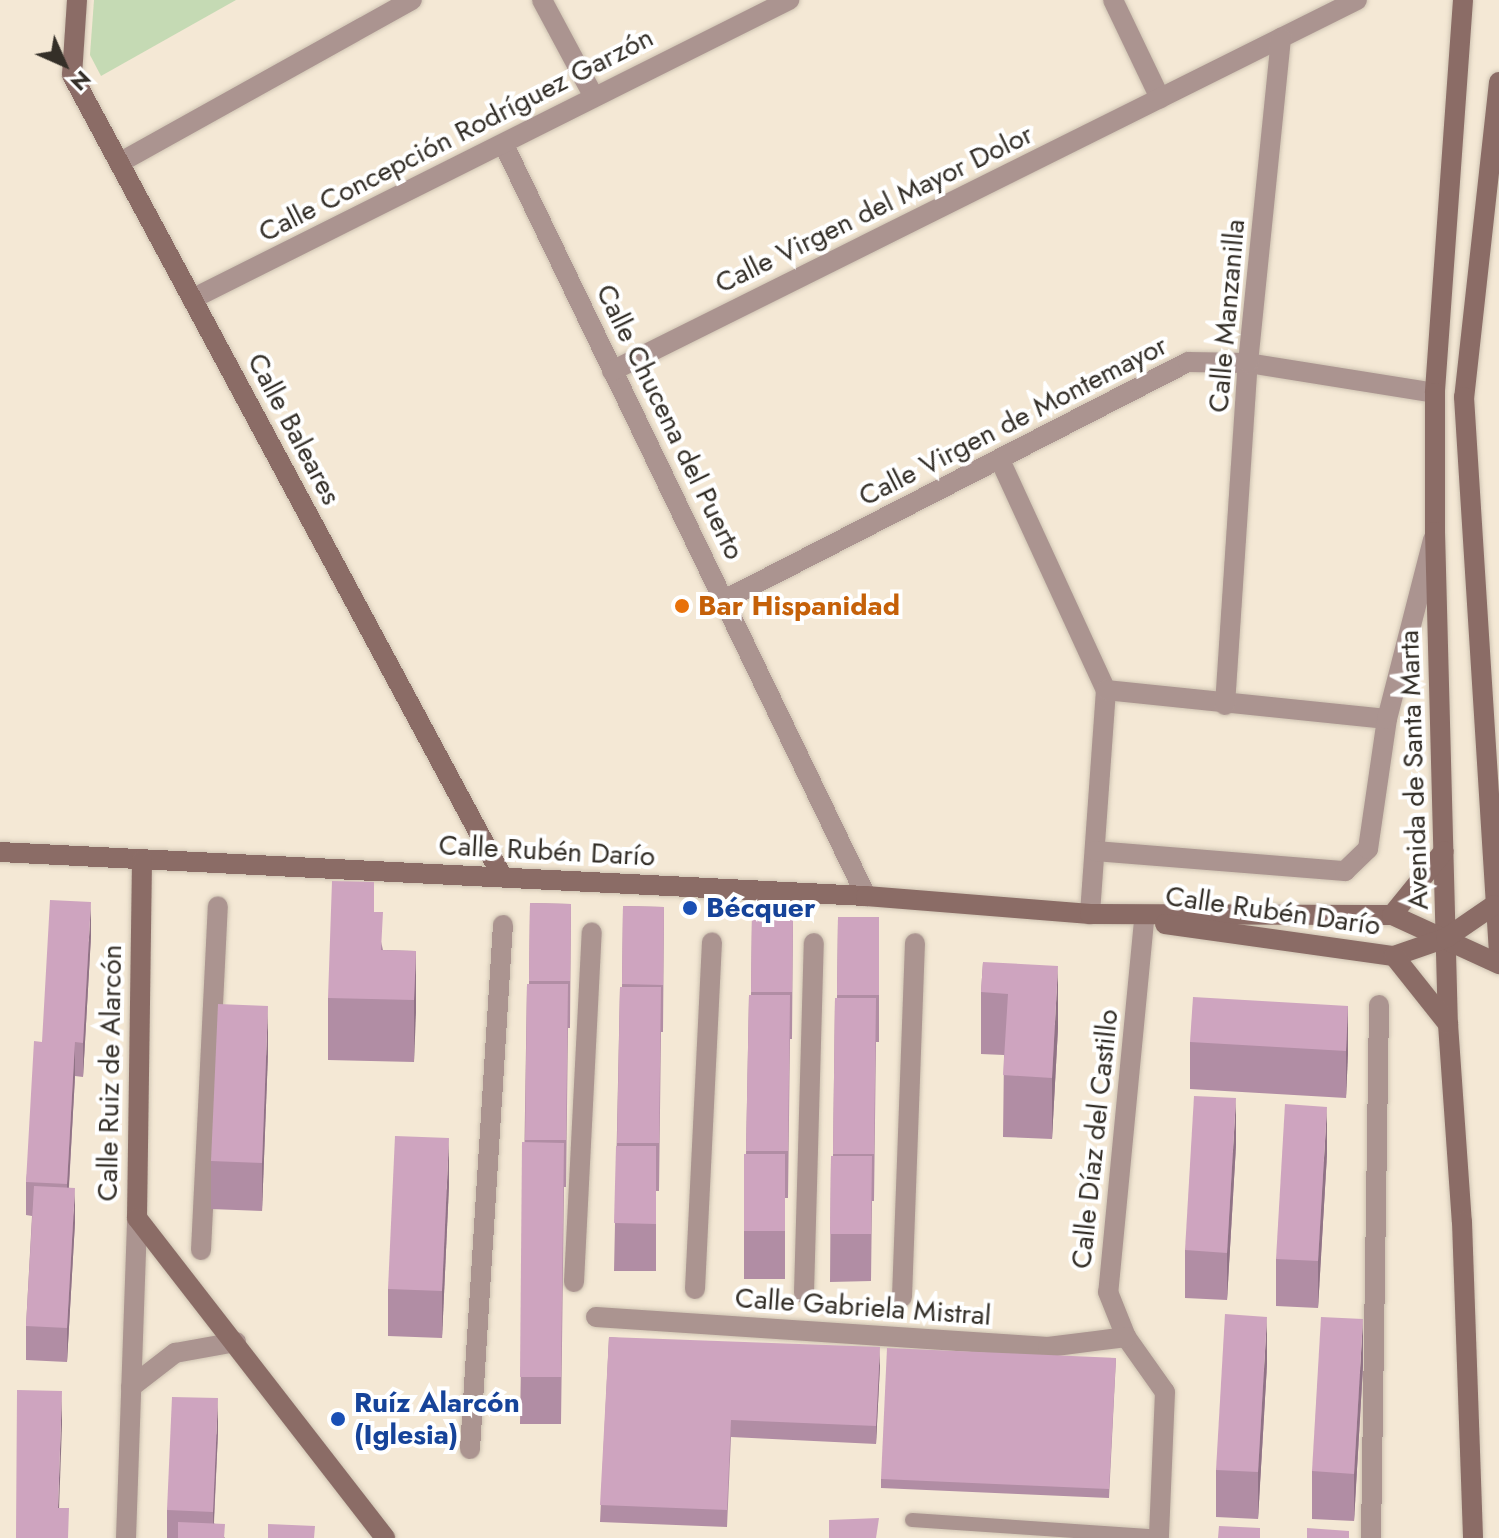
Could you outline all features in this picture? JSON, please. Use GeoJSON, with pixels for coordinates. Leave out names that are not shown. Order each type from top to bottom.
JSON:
{"type":"FeatureCollection","features":[{"type":"Feature","properties":{"kind":"street","name":"Calle Baleares"},"geometry":{"type":"LineString","coordinates":[[77,0],[72,75],[502,876]]}},
{"type":"Feature","properties":{"kind":"street"},"geometry":{"type":"LineString","coordinates":[[119,163],[412,0]]}},
{"type":"Feature","properties":{"kind":"street"},"geometry":{"type":"LineString","coordinates":[[542,0],[594,97]]}},
{"type":"Feature","properties":{"kind":"street","name":"Calle Concepción Rodríguez Garzón"},"geometry":{"type":"LineString","coordinates":[[192,299],[789,0]]}},
{"type":"Feature","properties":{"kind":"street"},"geometry":{"type":"LineString","coordinates":[[1113,0],[1160,98]]}},
{"type":"Feature","properties":{"kind":"street","name":"Calle Virgen del Mayor Dolor"},"geometry":{"type":"LineString","coordinates":[[612,371],[1357,0]]}},
{"type":"Feature","properties":{"kind":"street","name":"Avenida de Santa Marta"},"geometry":{"type":"LineString","coordinates":[[1463,0],[1435,393],[1435,532],[1448,1024],[1462,1222],[1473,1538]]}},
{"type":"Feature","properties":{"kind":"street","name":"Calle Manzanilla"},"geometry":{"type":"LineString","coordinates":[[1225,705],[1236,600],[1248,363],[1281,38]]}},
{"type":"Feature","properties":{"kind":"street"},"geometry":{"type":"LineString","coordinates":[[1499,82],[1464,397],[1499,954]]}},
{"type":"Feature","properties":{"kind":"street","name":"Calle Chucena del Puerto"},"geometry":{"type":"LineString","coordinates":[[504,145],[726,599],[866,896]]}},
{"type":"Feature","properties":{"kind":"street","name":"Calle Virgen de Montemayor"},"geometry":{"type":"LineString","coordinates":[[726,599],[1188,362],[1248,363],[1435,393]]}},
{"type":"Feature","properties":{"kind":"street"},"geometry":{"type":"LineString","coordinates":[[1435,393],[1464,397]]}},
{"type":"Feature","properties":{"kind":"street"},"geometry":{"type":"LineString","coordinates":[[1000,460],[1106,690],[1090,914]]}},
{"type":"Feature","properties":{"kind":"street"},"geometry":{"type":"LineString","coordinates":[[1095,851],[1345,871],[1368,849],[1387,719],[1435,532]]}},
{"type":"Feature","properties":{"kind":"street"},"geometry":{"type":"LineString","coordinates":[[1106,690],[1225,705],[1387,719]]}},
{"type":"Feature","properties":{"kind":"street"},"geometry":{"type":"LineString","coordinates":[[1392,915],[1444,851]]}},
{"type":"Feature","properties":{"kind":"street","name":"Calle Rubén Darío"},"geometry":{"type":"LineString","coordinates":[[0,852],[866,896],[1090,914],[1394,956],[1446,938],[1494,905]]}},
{"type":"Feature","properties":{"kind":"street","name":"Calle Ruiz de Alarcón"},"geometry":{"type":"LineString","coordinates":[[142,860],[137,1218],[385,1538]]}},
{"type":"Feature","properties":{"kind":"street"},"geometry":{"type":"LineString","coordinates":[[201,1250],[218,906]]}},
{"type":"Feature","properties":{"kind":"street","name":"Calle Rubén Darío"},"geometry":{"type":"LineString","coordinates":[[1090,914],[1392,915],[1499,964]]}},
{"type":"Feature","properties":{"kind":"street","name":"Calle Díaz del Castillo"},"geometry":{"type":"LineString","coordinates":[[1144,921],[1108,1292],[1126,1337],[1165,1392],[1159,1538]]}},
{"type":"Feature","properties":{"kind":"street"},"geometry":{"type":"LineString","coordinates":[[470,1449],[503,925]]}},
{"type":"Feature","properties":{"kind":"street"},"geometry":{"type":"LineString","coordinates":[[574,1282],[592,932]]}},
{"type":"Feature","properties":{"kind":"street"},"geometry":{"type":"LineString","coordinates":[[695,1289],[712,942]]}},
{"type":"Feature","properties":{"kind":"street"},"geometry":{"type":"LineString","coordinates":[[804,1293],[814,943]]}},
{"type":"Feature","properties":{"kind":"street"},"geometry":{"type":"LineString","coordinates":[[902,1297],[915,943]]}},
{"type":"Feature","properties":{"kind":"street"},"geometry":{"type":"LineString","coordinates":[[1394,956],[1448,1024]]}},
{"type":"Feature","properties":{"kind":"street"},"geometry":{"type":"LineString","coordinates":[[1371,1538],[1379,1005]]}},
{"type":"Feature","properties":{"kind":"street"},"geometry":{"type":"LineString","coordinates":[[126,1538],[137,1218]]}},
{"type":"Feature","properties":{"kind":"street","name":"Calle Gabriela Mistral"},"geometry":{"type":"LineString","coordinates":[[596,1317],[1048,1347],[1126,1337]]}},
{"type":"Feature","properties":{"kind":"street"},"geometry":{"type":"LineString","coordinates":[[131,1387],[175,1353],[236,1342]]}},
{"type":"Feature","properties":{"kind":"lane"},"geometry":{"type":"LineString","coordinates":[[912,1520],[1159,1538]]}},
{"type":"Feature","properties":{"kind":"green space"},"geometry":{"type":"Polygon","coordinates":[[[94,0],[236,0],[101,76],[90,55],[94,0]]]}},
{"type":"Feature","properties":{"kind":"building"},"geometry":{"type":"Polygon","coordinates":[[[332,881],[374,882],[374,912],[383,912],[381,950],[416,951],[414,1000],[328,998],[332,881]]]}},
{"type":"Feature","properties":{"kind":"building"},"geometry":{"type":"Polygon","coordinates":[[[50,900],[91,902],[83,1043],[75,1042],[67,1184],[26,1182],[34,1041],[42,1042],[50,900]]]}},
{"type":"Feature","properties":{"kind":"building"},"geometry":{"type":"Polygon","coordinates":[[[530,903],[571,904],[570,981],[529,981],[530,903]]]}},
{"type":"Feature","properties":{"kind":"building"},"geometry":{"type":"Polygon","coordinates":[[[623,906],[664,907],[663,985],[622,984],[623,906]]]}},
{"type":"Feature","properties":{"kind":"building"},"geometry":{"type":"Polygon","coordinates":[[[752,914],[793,914],[792,992],[751,992],[752,914]]]}},
{"type":"Feature","properties":{"kind":"building"},"geometry":{"type":"Polygon","coordinates":[[[838,917],[879,917],[879,995],[837,995],[838,917]]]}},
{"type":"Feature","properties":{"kind":"building"},"geometry":{"type":"Polygon","coordinates":[[[983,962],[1058,966],[1052,1078],[1003,1075],[1008,994],[981,992],[983,962]]]}},
{"type":"Feature","properties":{"kind":"building"},"geometry":{"type":"Polygon","coordinates":[[[527,984],[568,984],[566,1140],[525,1140],[527,984]]]}},
{"type":"Feature","properties":{"kind":"building"},"geometry":{"type":"Polygon","coordinates":[[[620,987],[661,987],[659,1143],[617,1143],[620,987]]]}},
{"type":"Feature","properties":{"kind":"building"},"geometry":{"type":"Polygon","coordinates":[[[749,995],[790,995],[788,1151],[746,1151],[749,995]]]}},
{"type":"Feature","properties":{"kind":"building"},"geometry":{"type":"Polygon","coordinates":[[[1193,997],[1348,1006],[1346,1051],[1190,1042],[1193,997]]]}},
{"type":"Feature","properties":{"kind":"building"},"geometry":{"type":"Polygon","coordinates":[[[835,998],[876,998],[874,1154],[833,1154],[835,998]]]}},
{"type":"Feature","properties":{"kind":"building"},"geometry":{"type":"Polygon","coordinates":[[[218,1004],[268,1006],[262,1163],[211,1161],[218,1004]]]}},
{"type":"Feature","properties":{"kind":"building"},"geometry":{"type":"Polygon","coordinates":[[[1194,1096],[1236,1098],[1227,1253],[1185,1250],[1194,1096]]]}},
{"type":"Feature","properties":{"kind":"building"},"geometry":{"type":"Polygon","coordinates":[[[1285,1104],[1327,1107],[1318,1261],[1276,1259],[1285,1104]]]}},
{"type":"Feature","properties":{"kind":"building"},"geometry":{"type":"Polygon","coordinates":[[[395,1136],[449,1138],[442,1291],[388,1289],[395,1136]]]}},
{"type":"Feature","properties":{"kind":"building"},"geometry":{"type":"Polygon","coordinates":[[[522,1142],[564,1143],[561,1377],[520,1377],[522,1142]]]}},
{"type":"Feature","properties":{"kind":"building"},"geometry":{"type":"Polygon","coordinates":[[[616,1146],[656,1146],[656,1224],[614,1223],[616,1146]]]}},
{"type":"Feature","properties":{"kind":"building"},"geometry":{"type":"Polygon","coordinates":[[[744,1154],[785,1154],[785,1231],[744,1231],[744,1154]]]}},
{"type":"Feature","properties":{"kind":"building"},"geometry":{"type":"Polygon","coordinates":[[[831,1156],[872,1156],[871,1234],[830,1234],[831,1156]]]}},
{"type":"Feature","properties":{"kind":"building"},"geometry":{"type":"Polygon","coordinates":[[[34,1186],[75,1188],[67,1328],[26,1326],[34,1186]]]}},
{"type":"Feature","properties":{"kind":"building"},"geometry":{"type":"Polygon","coordinates":[[[1225,1314],[1267,1317],[1258,1472],[1216,1470],[1225,1314]]]}},
{"type":"Feature","properties":{"kind":"building"},"geometry":{"type":"Polygon","coordinates":[[[1321,1317],[1363,1319],[1354,1474],[1312,1471],[1321,1317]]]}},
{"type":"Feature","properties":{"kind":"building"},"geometry":{"type":"Polygon","coordinates":[[[609,1337],[880,1347],[876,1426],[731,1420],[727,1510],[600,1505],[609,1337]]]}},
{"type":"Feature","properties":{"kind":"building"},"geometry":{"type":"Polygon","coordinates":[[[887,1348],[1116,1358],[1109,1489],[881,1479],[887,1348]]]}},
{"type":"Feature","properties":{"kind":"building"},"geometry":{"type":"Polygon","coordinates":[[[17,1390],[62,1391],[58,1508],[69,1508],[68,1538],[16,1538],[17,1390]]]}},
{"type":"Feature","properties":{"kind":"building"},"geometry":{"type":"Polygon","coordinates":[[[172,1397],[218,1398],[213,1512],[167,1510],[172,1397]]]}},
{"type":"Feature","properties":{"kind":"building"},"geometry":{"type":"Polygon","coordinates":[[[879,1518],[876,1538],[829,1538],[829,1520],[879,1518]]]}},
{"type":"Feature","properties":{"kind":"building"},"geometry":{"type":"Polygon","coordinates":[[[178,1522],[225,1524],[224,1538],[178,1538],[178,1522]]]}},
{"type":"Feature","properties":{"kind":"building"},"geometry":{"type":"Polygon","coordinates":[[[268,1524],[315,1526],[314,1538],[268,1538],[268,1524]]]}},
{"type":"Feature","properties":{"kind":"building"},"geometry":{"type":"Polygon","coordinates":[[[1219,1526],[1260,1528],[1260,1538],[1218,1538],[1219,1526]]]}},
{"type":"Feature","properties":{"kind":"building"},"geometry":{"type":"Polygon","coordinates":[[[1307,1528],[1349,1531],[1349,1538],[1307,1538],[1307,1528]]]}},
{"type":"Feature","properties":{"kind":"place","name":"Bar Hispanidad"},"geometry":{"type":"Point","coordinates":[682,606]}},
{"type":"Feature","properties":{"kind":"place","name":"Bécquer"},"geometry":{"type":"Point","coordinates":[690,908]}},
{"type":"Feature","properties":{"kind":"place","name":"Ruíz Alarcón (Iglesia)"},"geometry":{"type":"Point","coordinates":[338,1419]}}]}
